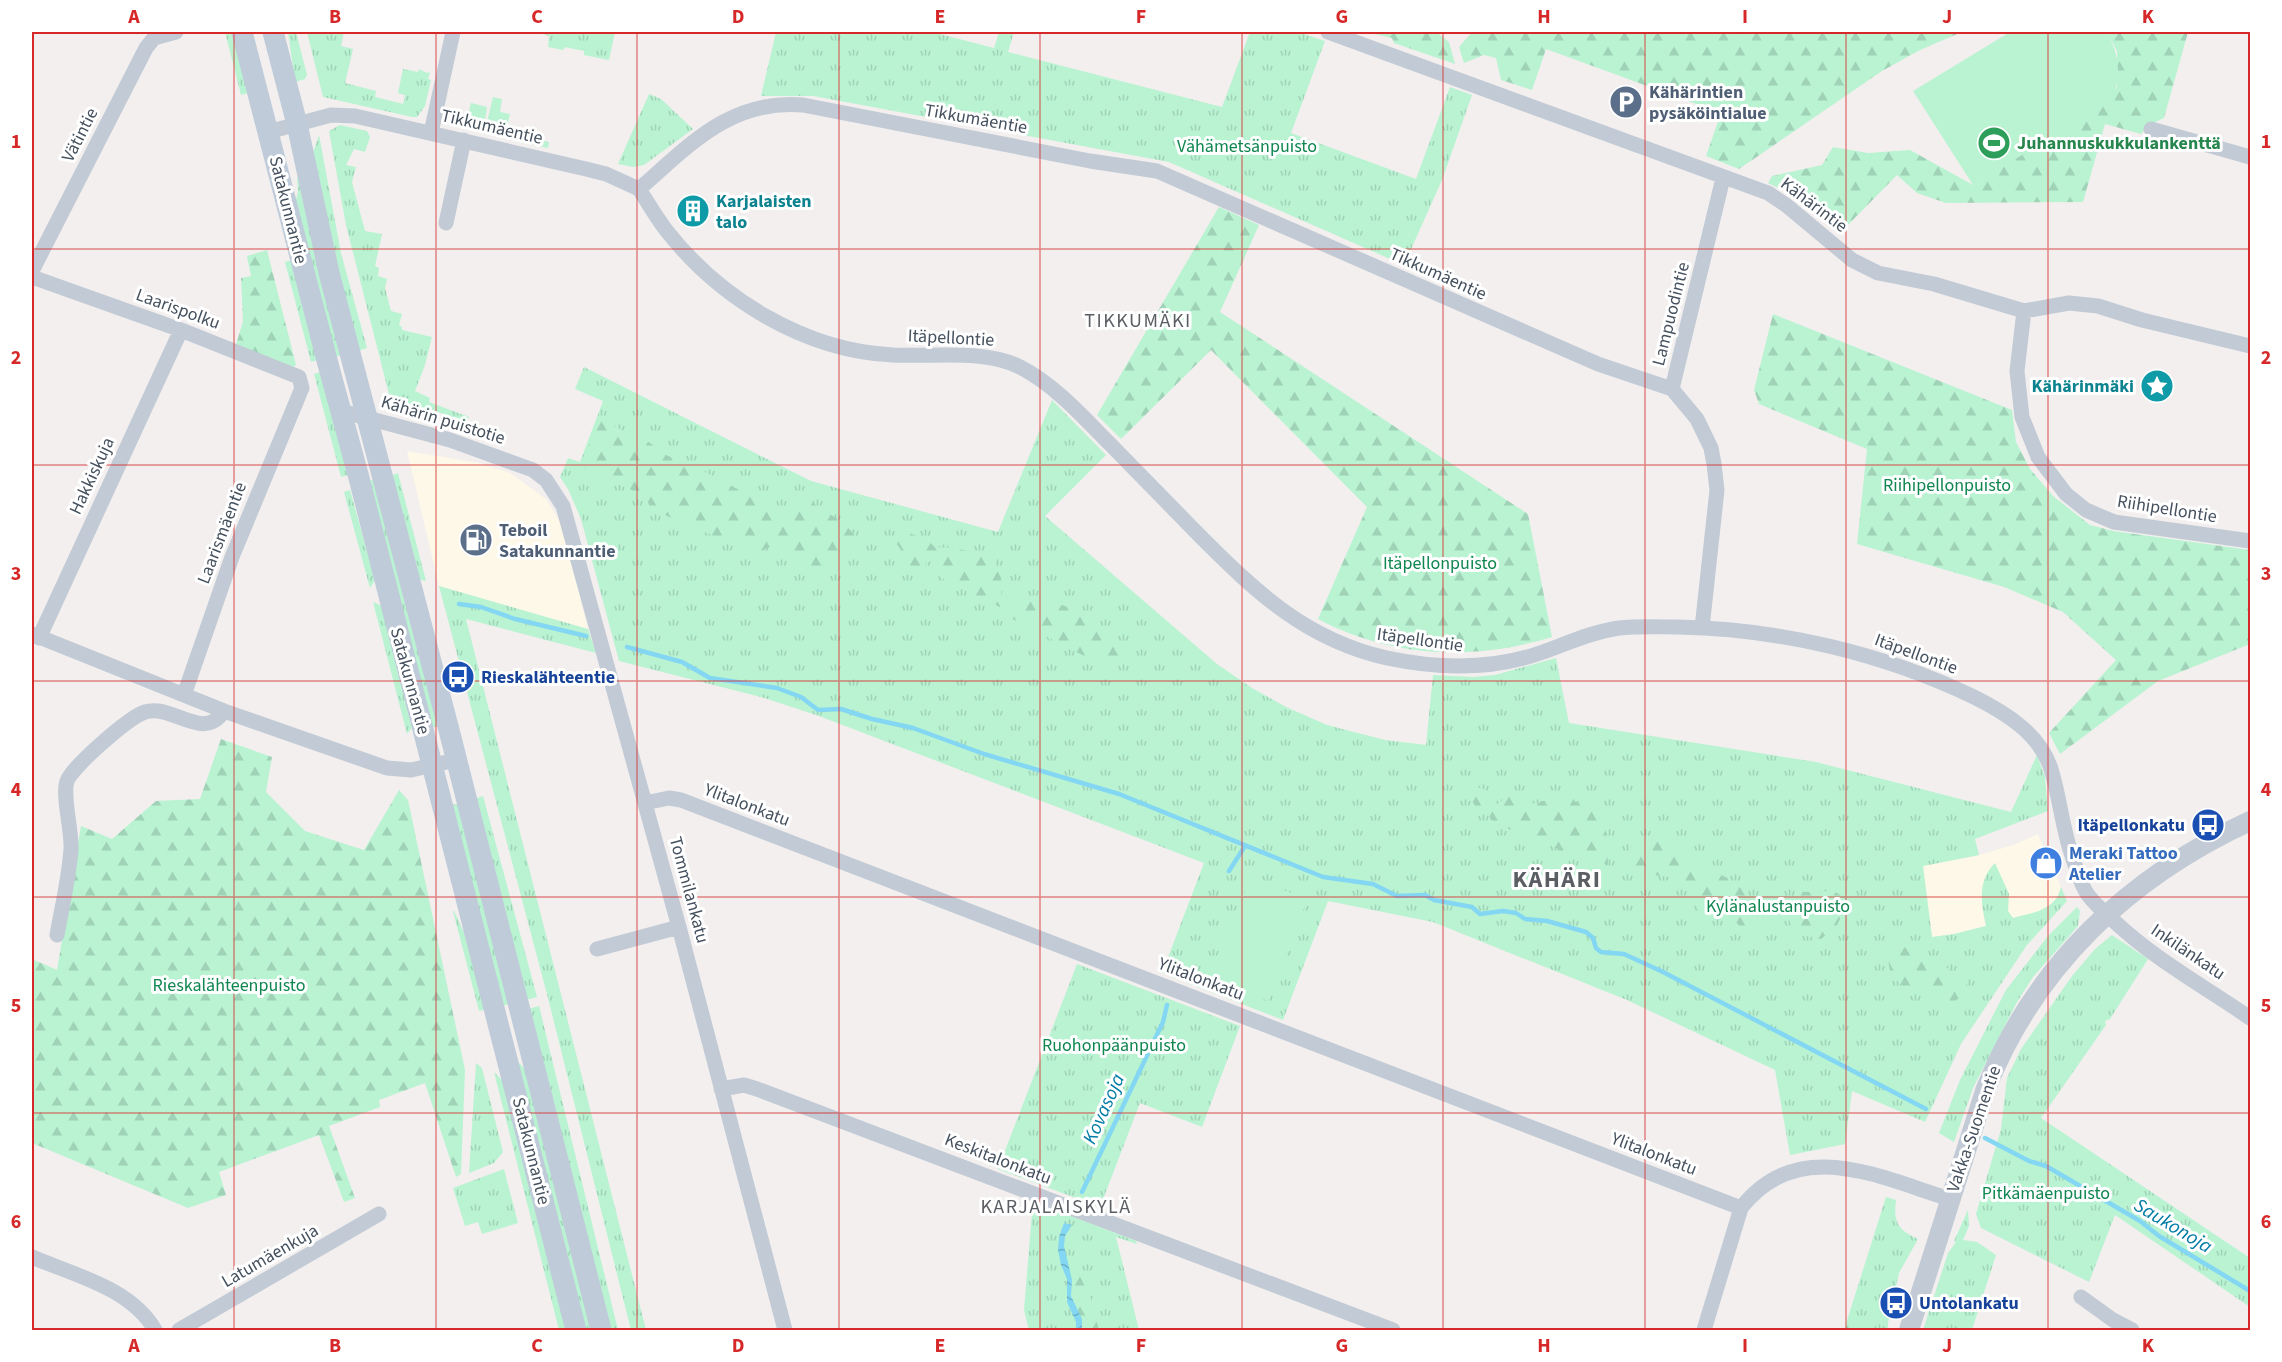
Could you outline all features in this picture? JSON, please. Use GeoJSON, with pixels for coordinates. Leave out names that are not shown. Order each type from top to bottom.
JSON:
{"type":"FeatureCollection","features":[{"type":"Feature","properties":{"kind":"main road","name":"Satakunnantie"},"geometry":{"type":"LineString","coordinates":[[242,32],[576,1330]]}},
{"type":"Feature","properties":{"kind":"main road","name":"Satakunnantie"},"geometry":{"type":"LineString","coordinates":[[273,32],[297,124],[329,273],[602,1330]]}},
{"type":"Feature","properties":{"kind":"street","name":"Vätintie"},"geometry":{"type":"LineString","coordinates":[[32,271],[147,48],[154,38],[176,32]]}},
{"type":"Feature","properties":{"kind":"street"},"geometry":{"type":"LineString","coordinates":[[431,133],[453,32]]}},
{"type":"Feature","properties":{"kind":"street","name":"Kähärintie"},"geometry":{"type":"LineString","coordinates":[[1328,32],[1778,198],[1852,260],[1871,270],[1934,284],[2024,311],[2069,303],[2098,306],[2142,320],[2250,346]]}},
{"type":"Feature","properties":{"kind":"street","name":"Tikkumäentie"},"geometry":{"type":"LineString","coordinates":[[268,132],[331,115],[342,115],[464,140],[606,174],[639,189],[713,127],[732,116],[784,104],[803,105],[1090,161],[1156,171],[1598,364],[1672,389]]}},
{"type":"Feature","properties":{"kind":"street"},"geometry":{"type":"LineString","coordinates":[[2151,129],[2250,157]]}},
{"type":"Feature","properties":{"kind":"street"},"geometry":{"type":"LineString","coordinates":[[446,223],[464,140]]}},
{"type":"Feature","properties":{"kind":"street","name":"Lampuodintie"},"geometry":{"type":"LineString","coordinates":[[1702,628],[1717,490],[1714,462],[1711,448],[1696,419],[1672,389],[1723,178]]}},
{"type":"Feature","properties":{"kind":"street","name":"Itäpellontie"},"geometry":{"type":"LineString","coordinates":[[639,189],[664,228],[707,274],[755,310],[789,328],[835,346],[882,354],[992,357],[1020,366],[1060,396],[1101,435],[1239,575],[1285,614],[1342,644],[1382,657],[1409,662],[1463,666],[1490,665],[1515,661],[1616,628],[1702,628],[1789,638],[1834,647],[1887,662],[1971,696],[2006,715],[2036,740],[2047,758],[2056,789],[2064,832],[2080,878],[2087,893],[2107,915]]}},
{"type":"Feature","properties":{"kind":"street","name":"Laarispolku"},"geometry":{"type":"LineString","coordinates":[[32,277],[181,330],[299,377],[302,388]]}},
{"type":"Feature","properties":{"kind":"street","name":"Riihipellontie"},"geometry":{"type":"LineString","coordinates":[[2024,311],[2017,371],[2022,417],[2038,457],[2066,494],[2086,510],[2114,522],[2250,541]]}},
{"type":"Feature","properties":{"kind":"street","name":"Hakkiskuja"},"geometry":{"type":"LineString","coordinates":[[35,636],[181,330]]}},
{"type":"Feature","properties":{"kind":"street","name":"Laarismäentie"},"geometry":{"type":"LineString","coordinates":[[184,695],[232,557],[302,388]]}},
{"type":"Feature","properties":{"kind":"street","name":"Kähärin puistotie"},"geometry":{"type":"LineString","coordinates":[[340,411],[450,440],[533,470]]}},
{"type":"Feature","properties":{"kind":"street","name":"Tommilankatu"},"geometry":{"type":"LineString","coordinates":[[533,470],[546,480],[563,506],[679,927],[785,1330]]}},
{"type":"Feature","properties":{"kind":"street"},"geometry":{"type":"LineString","coordinates":[[35,636],[224,711],[387,768],[411,770],[456,760]]}},
{"type":"Feature","properties":{"kind":"street"},"geometry":{"type":"LineString","coordinates":[[57,935],[72,834],[65,790],[68,779],[76,768],[119,728],[145,712],[158,711],[199,724],[211,723],[219,719],[224,711]]}},
{"type":"Feature","properties":{"kind":"street","name":"Ylitalonkatu"},"geometry":{"type":"LineString","coordinates":[[645,803],[669,798],[681,800],[1741,1208]]}},
{"type":"Feature","properties":{"kind":"street","name":"Vakka-Suomentie"},"geometry":{"type":"LineString","coordinates":[[1909,1330],[1994,1067],[2027,1006],[2079,939],[2136,890],[2174,863],[2250,821]]}},
{"type":"Feature","properties":{"kind":"street","name":"Inkilänkatu"},"geometry":{"type":"LineString","coordinates":[[2107,915],[2143,946],[2250,1018]]}},
{"type":"Feature","properties":{"kind":"street"},"geometry":{"type":"LineString","coordinates":[[597,949],[679,927]]}},
{"type":"Feature","properties":{"kind":"street","name":"Keskitalonkatu"},"geometry":{"type":"LineString","coordinates":[[721,1089],[744,1086],[757,1089],[1394,1330]]}},
{"type":"Feature","properties":{"kind":"street"},"geometry":{"type":"LineString","coordinates":[[1704,1330],[1741,1208],[1750,1196],[1777,1178],[1813,1166],[1833,1166],[1851,1169],[1950,1199]]}},
{"type":"Feature","properties":{"kind":"street","name":"Latumäenkuja"},"geometry":{"type":"LineString","coordinates":[[179,1330],[380,1214]]}},
{"type":"Feature","properties":{"kind":"street"},"geometry":{"type":"LineString","coordinates":[[32,1257],[114,1292],[139,1310],[155,1330]]}},
{"type":"Feature","properties":{"kind":"street"},"geometry":{"type":"LineString","coordinates":[[2081,1297],[2111,1325],[2132,1330]]}},
{"type":"Feature","properties":{"kind":"shaded area"},"geometry":{"type":"Polygon","coordinates":[[[407,451],[480,463],[510,473],[546,499],[561,523],[588,629],[439,586],[407,451]]]}},
{"type":"Feature","properties":{"kind":"shaded area"},"geometry":{"type":"Polygon","coordinates":[[[2038,834],[2061,887],[2053,903],[2035,913],[1954,934],[1932,937],[1923,866],[1976,856],[2013,845],[2038,834]]]}},
{"type":"Feature","properties":{"kind":"green space"},"geometry":{"type":"Polygon","coordinates":[[[225,32],[233,32],[248,93],[241,95],[225,32]]]}},
{"type":"Feature","properties":{"kind":"green space"},"geometry":{"type":"Polygon","coordinates":[[[288,32],[296,32],[307,75],[305,79],[295,82],[288,32]]]}},
{"type":"Feature","properties":{"kind":"green space"},"geometry":{"type":"Polygon","coordinates":[[[307,32],[344,32],[341,46],[353,49],[345,83],[376,91],[375,97],[403,104],[405,95],[398,93],[403,69],[430,72],[428,79],[431,80],[425,106],[417,117],[412,117],[323,97],[307,32]]]}},
{"type":"Feature","properties":{"kind":"green space"},"geometry":{"type":"Polygon","coordinates":[[[536,32],[615,32],[609,60],[584,55],[584,51],[565,47],[563,50],[548,47],[549,36],[536,32]]]}},
{"type":"Feature","properties":{"kind":"green space","name":"Vähämetsänpuisto"},"geometry":{"type":"Polygon","coordinates":[[[776,32],[932,32],[994,48],[999,32],[1014,32],[1008,52],[1222,107],[1250,32],[1298,32],[1325,41],[1291,133],[1416,179],[1450,87],[1472,95],[1442,180],[1404,265],[1169,162],[813,96],[761,96],[776,32]]]}},
{"type":"Feature","properties":{"kind":"green space"},"geometry":{"type":"Polygon","coordinates":[[[1366,32],[1436,32],[1449,42],[1455,64],[1394,43],[1392,38],[1366,32]]]}},
{"type":"Feature","properties":{"kind":"green space"},"geometry":{"type":"Polygon","coordinates":[[[1472,32],[1962,32],[1920,50],[1882,71],[1739,169],[1706,156],[1721,113],[1546,49],[1532,90],[1501,80],[1496,58],[1484,55],[1464,63],[1459,47],[1472,32]]]}},
{"type":"Feature","properties":{"kind":"green space","name":"Juhannuskukkulankenttä"},"geometry":{"type":"Polygon","coordinates":[[[2010,32],[2107,32],[2118,65],[2115,91],[2112,100],[1973,185],[1913,91],[2010,32]]]}},
{"type":"Feature","properties":{"kind":"green space"},"geometry":{"type":"Polygon","coordinates":[[[2107,32],[2188,32],[2164,118],[2149,125],[2141,134],[2105,124],[2083,202],[1946,203],[1917,193],[1897,175],[1840,233],[1790,194],[1768,183],[1772,176],[1822,165],[1833,147],[1868,153],[1910,150],[1973,185],[2117,88],[2117,51],[2107,32]]]}},
{"type":"Feature","properties":{"kind":"green space"},"geometry":{"type":"Polygon","coordinates":[[[649,94],[661,99],[693,129],[644,165],[633,167],[618,164],[649,94]]]}},
{"type":"Feature","properties":{"kind":"green space"},"geometry":{"type":"Polygon","coordinates":[[[493,97],[502,99],[500,112],[510,114],[506,130],[486,126],[493,97]]]}},
{"type":"Feature","properties":{"kind":"green space"},"geometry":{"type":"Polygon","coordinates":[[[471,103],[487,107],[484,127],[549,142],[548,148],[444,124],[444,110],[468,115],[471,103]]]}},
{"type":"Feature","properties":{"kind":"green space"},"geometry":{"type":"Polygon","coordinates":[[[340,125],[367,131],[370,137],[365,152],[354,149],[346,165],[356,167],[352,182],[365,231],[382,234],[375,266],[379,268],[378,276],[387,279],[385,288],[391,311],[402,314],[399,325],[402,330],[432,337],[415,391],[430,398],[429,402],[469,417],[466,423],[433,410],[409,409],[390,398],[346,225],[329,131],[340,125]]]}},
{"type":"Feature","properties":{"kind":"green space"},"geometry":{"type":"Polygon","coordinates":[[[319,135],[341,253],[367,348],[358,351],[333,255],[313,153],[319,135]]]}},
{"type":"Feature","properties":{"kind":"green space"},"geometry":{"type":"Polygon","coordinates":[[[299,177],[341,355],[335,357],[295,204],[298,192],[297,178],[299,177]]]}},
{"type":"Feature","properties":{"kind":"green space","name":"Itäpellonpuisto"},"geometry":{"type":"Polygon","coordinates":[[[1219,207],[1259,225],[1220,312],[1528,514],[1552,637],[1493,650],[1433,652],[1375,642],[1318,619],[1367,507],[1211,350],[1121,439],[1097,415],[1219,207]]]}},
{"type":"Feature","properties":{"kind":"green space"},"geometry":{"type":"Polygon","coordinates":[[[267,250],[296,365],[293,367],[236,345],[243,321],[241,278],[251,276],[247,256],[267,250]]]}},
{"type":"Feature","properties":{"kind":"green space"},"geometry":{"type":"Polygon","coordinates":[[[292,260],[318,360],[311,362],[285,262],[292,260]]]}},
{"type":"Feature","properties":{"kind":"green space","name":"Riihipellonpuisto"},"geometry":{"type":"Polygon","coordinates":[[[1773,314],[2012,410],[2016,442],[2030,469],[2053,496],[2090,525],[2113,531],[2250,550],[2250,644],[2158,681],[2060,754],[2049,733],[2116,660],[2063,612],[2004,587],[1857,544],[1867,449],[1759,404],[1754,390],[1773,314]]]}},
{"type":"Feature","properties":{"kind":"green space","name":"Kylänalustanpuisto"},"geometry":{"type":"Polygon","coordinates":[[[584,367],[811,481],[998,532],[1052,400],[1106,455],[1045,516],[1217,664],[1252,688],[1286,707],[1327,725],[1385,740],[1426,745],[1433,675],[1473,677],[1495,675],[1556,658],[1569,723],[1816,762],[2011,812],[2037,755],[2045,777],[2048,811],[1975,839],[1979,855],[1923,866],[1932,937],[1986,926],[1982,901],[1983,885],[1985,877],[1995,863],[2009,894],[2008,911],[2013,918],[2049,906],[2061,887],[2067,901],[2027,945],[1961,1044],[1925,1122],[1852,1091],[1845,1144],[1790,1155],[1775,1070],[1627,1000],[1433,922],[1328,901],[1283,1020],[1162,973],[1204,863],[819,716],[761,697],[619,661],[581,519],[560,477],[568,458],[580,462],[603,401],[575,389],[584,367]]]}},
{"type":"Feature","properties":{"kind":"green space"},"geometry":{"type":"Polygon","coordinates":[[[321,372],[348,475],[341,477],[314,374],[321,372]]]}},
{"type":"Feature","properties":{"kind":"green space"},"geometry":{"type":"Polygon","coordinates":[[[602,417],[643,439],[663,453],[680,459],[783,513],[808,500],[842,522],[861,541],[812,570],[796,562],[775,545],[760,551],[704,532],[651,509],[645,496],[594,474],[580,464],[602,417]]]}},
{"type":"Feature","properties":{"kind":"green space"},"geometry":{"type":"Polygon","coordinates":[[[398,473],[426,581],[418,579],[390,476],[398,473]]]}},
{"type":"Feature","properties":{"kind":"green space"},"geometry":{"type":"Polygon","coordinates":[[[374,480],[438,726],[430,728],[367,481],[374,480]]]}},
{"type":"Feature","properties":{"kind":"green space"},"geometry":{"type":"Polygon","coordinates":[[[350,490],[375,580],[370,588],[344,492],[350,490]]]}},
{"type":"Feature","properties":{"kind":"green space"},"geometry":{"type":"Polygon","coordinates":[[[906,532],[926,539],[935,547],[990,555],[998,568],[1001,580],[1000,607],[949,583],[936,574],[937,561],[926,562],[925,571],[918,577],[897,572],[901,550],[894,540],[906,532]]]}},
{"type":"Feature","properties":{"kind":"green space"},"geometry":{"type":"Polygon","coordinates":[[[439,586],[588,629],[596,653],[466,619],[646,1330],[631,1330],[548,998],[439,586]]]}},
{"type":"Feature","properties":{"kind":"green space"},"geometry":{"type":"Polygon","coordinates":[[[1016,598],[1059,604],[1075,610],[1093,629],[1114,644],[1118,653],[1118,667],[1096,662],[1007,616],[1007,607],[1016,598]]]}},
{"type":"Feature","properties":{"kind":"green space"},"geometry":{"type":"Polygon","coordinates":[[[373,602],[382,606],[412,728],[407,734],[373,602]]]}},
{"type":"Feature","properties":{"kind":"green space","name":"Rieskalähteenpuisto"},"geometry":{"type":"Polygon","coordinates":[[[221,739],[272,757],[266,792],[305,831],[364,850],[399,790],[408,800],[465,1070],[461,1174],[456,1177],[425,1083],[379,1100],[380,1107],[329,1126],[355,1198],[344,1202],[319,1135],[219,1172],[226,1195],[188,1208],[32,1143],[32,959],[57,970],[81,826],[112,839],[156,801],[200,799],[221,739]]]}},
{"type":"Feature","properties":{"kind":"green space"},"geometry":{"type":"Polygon","coordinates":[[[1477,787],[1486,790],[1495,806],[1512,792],[1535,804],[1560,795],[1605,814],[1608,865],[1583,854],[1560,851],[1544,839],[1536,839],[1491,820],[1484,805],[1476,807],[1468,795],[1477,787]]]}},
{"type":"Feature","properties":{"kind":"green space"},"geometry":{"type":"Polygon","coordinates":[[[483,796],[537,997],[526,1000],[474,799],[483,796]]]}},
{"type":"Feature","properties":{"kind":"green space"},"geometry":{"type":"Polygon","coordinates":[[[458,804],[509,1004],[502,1006],[451,805],[458,804]]]}},
{"type":"Feature","properties":{"kind":"green space"},"geometry":{"type":"Polygon","coordinates":[[[1652,836],[1693,857],[1700,868],[1724,876],[1738,885],[1743,891],[1748,907],[1761,909],[1765,915],[1762,924],[1767,934],[1741,928],[1737,923],[1700,912],[1687,886],[1669,877],[1638,873],[1629,850],[1637,838],[1652,836]]]}},
{"type":"Feature","properties":{"kind":"green space"},"geometry":{"type":"Polygon","coordinates":[[[1250,880],[1308,898],[1268,1001],[1208,977],[1250,880]]]}},
{"type":"Feature","properties":{"kind":"green space"},"geometry":{"type":"Polygon","coordinates":[[[1834,891],[1849,901],[1836,927],[1821,939],[1796,934],[1789,920],[1802,892],[1834,891]]]}},
{"type":"Feature","properties":{"kind":"green space"},"geometry":{"type":"Polygon","coordinates":[[[2077,907],[2080,911],[2078,926],[2033,977],[2017,1002],[1973,1088],[1954,1142],[1939,1133],[1960,1080],[2006,990],[2048,936],[2077,907]]]}},
{"type":"Feature","properties":{"kind":"green space"},"geometry":{"type":"Polygon","coordinates":[[[453,911],[466,937],[486,1009],[479,1011],[453,911]]]}},
{"type":"Feature","properties":{"kind":"green space","name":"Pitkämäenpuisto"},"geometry":{"type":"Polygon","coordinates":[[[2112,935],[2148,959],[2110,1019],[2105,1021],[2106,1025],[2041,1118],[2250,1258],[2250,1307],[2115,1215],[2089,1282],[1981,1228],[1976,1214],[2001,1129],[2007,1078],[2021,1049],[2072,976],[2095,949],[2112,935]]]}},
{"type":"Feature","properties":{"kind":"green space"},"geometry":{"type":"Polygon","coordinates":[[[1900,945],[1966,977],[1968,994],[1948,1004],[1922,990],[1912,993],[1891,976],[1887,954],[1900,945]]]}},
{"type":"Feature","properties":{"kind":"green space","name":"Ruohonpäänpuisto"},"geometry":{"type":"Polygon","coordinates":[[[1077,964],[1240,1026],[1202,1127],[1140,1103],[1100,1207],[998,1169],[1077,964]]]}},
{"type":"Feature","properties":{"kind":"green space"},"geometry":{"type":"Polygon","coordinates":[[[539,1006],[618,1330],[610,1330],[528,1009],[539,1006]]]}},
{"type":"Feature","properties":{"kind":"green space"},"geometry":{"type":"Polygon","coordinates":[[[517,1061],[525,1069],[592,1330],[585,1330],[517,1061]]]}},
{"type":"Feature","properties":{"kind":"green space"},"geometry":{"type":"Polygon","coordinates":[[[476,1063],[482,1068],[503,1152],[494,1163],[469,1173],[476,1063]]]}},
{"type":"Feature","properties":{"kind":"green space"},"geometry":{"type":"Polygon","coordinates":[[[494,1072],[504,1082],[568,1330],[559,1330],[494,1072]]]}},
{"type":"Feature","properties":{"kind":"green space"},"geometry":{"type":"Polygon","coordinates":[[[504,1169],[518,1223],[482,1234],[478,1222],[465,1226],[453,1188],[504,1169]]]}},
{"type":"Feature","properties":{"kind":"green space"},"geometry":{"type":"Polygon","coordinates":[[[1886,1197],[1896,1200],[1896,1220],[1901,1229],[1918,1239],[1899,1273],[1888,1330],[1844,1330],[1886,1197]]]}},
{"type":"Feature","properties":{"kind":"green space"},"geometry":{"type":"Polygon","coordinates":[[[1033,1201],[1046,1206],[1046,1210],[1052,1212],[1053,1209],[1136,1241],[1137,1244],[1116,1237],[1139,1330],[1029,1330],[1024,1310],[1033,1201]]]}},
{"type":"Feature","properties":{"kind":"green space"},"geometry":{"type":"Polygon","coordinates":[[[1968,1210],[1969,1226],[1963,1240],[1977,1242],[1996,1255],[1972,1330],[1923,1330],[1948,1253],[1956,1242],[1954,1241],[1968,1210]]]}},
{"type":"Feature","properties":{"kind":"green space"},"geometry":{"type":"Polygon","coordinates":[[[1074,1272],[1078,1272],[1091,1299],[1099,1330],[1082,1330],[1072,1294],[1071,1279],[1074,1272]]]}},
{"type":"Feature","properties":{"kind":"water"},"geometry":{"type":"Polygon","coordinates":[[[1064,1223],[1072,1225],[1065,1236],[1064,1246],[1072,1280],[1071,1296],[1082,1319],[1082,1330],[1076,1330],[1076,1322],[1067,1302],[1067,1279],[1058,1250],[1059,1237],[1064,1223]]]}},
{"type":"Feature","properties":{"kind":"waterway"},"geometry":{"type":"LineString","coordinates":[[459,604],[481,607],[515,619],[586,636]]}},
{"type":"Feature","properties":{"kind":"waterway"},"geometry":{"type":"LineString","coordinates":[[627,647],[682,662],[710,678],[777,688],[801,697],[818,710],[841,709],[913,728],[984,754],[1119,794],[1323,877],[1373,884],[1397,896],[1425,895],[1434,900],[1472,907],[1480,914],[1503,911],[1516,913],[1525,919],[1547,921],[1586,932],[1593,938],[1596,948],[1601,952],[1624,954],[1663,972],[1926,1109]]}},
{"type":"Feature","properties":{"kind":"waterway"},"geometry":{"type":"LineString","coordinates":[[1229,871],[1245,846]]}},
{"type":"Feature","properties":{"kind":"waterway","name":"Kovasoja"},"geometry":{"type":"LineString","coordinates":[[1082,1192],[1163,1022],[1167,1005]]}},
{"type":"Feature","properties":{"kind":"waterway","name":"Saukonoja"},"geometry":{"type":"LineString","coordinates":[[1985,1138],[2029,1161],[2046,1166],[2140,1221],[2159,1236],[2250,1291]]}},
{"type":"Feature","properties":{"kind":"place","name":"Kähärintien pysäköintialue"},"geometry":{"type":"Point","coordinates":[1626,102]}},
{"type":"Feature","properties":{"kind":"place","name":"Juhannuskukkulankenttä"},"geometry":{"type":"Point","coordinates":[1994,143]}},
{"type":"Feature","properties":{"kind":"place","name":"Karjalaisten talo"},"geometry":{"type":"Point","coordinates":[693,211]}},
{"type":"Feature","properties":{"kind":"place","name":"Kähärinmäki"},"geometry":{"type":"Point","coordinates":[2157,386]}},
{"type":"Feature","properties":{"kind":"place","name":"Teboil Satakunnantie"},"geometry":{"type":"Point","coordinates":[476,540]}},
{"type":"Feature","properties":{"kind":"place","name":"Rieskalähteentie"},"geometry":{"type":"Point","coordinates":[458,677]}},
{"type":"Feature","properties":{"kind":"place","name":"Itäpellonkatu"},"geometry":{"type":"Point","coordinates":[2208,825]}},
{"type":"Feature","properties":{"kind":"place","name":"Meraki Tattoo Atelier"},"geometry":{"type":"Point","coordinates":[2046,863]}},
{"type":"Feature","properties":{"kind":"place","name":"Untolankatu"},"geometry":{"type":"Point","coordinates":[1896,1303]}},
{"type":"Feature","properties":{"kind":"district","name":"TIKKUMÄKI"},"geometry":{"type":"Point","coordinates":[1138,321]}},
{"type":"Feature","properties":{"kind":"district","name":"KÄHÄRI"},"geometry":{"type":"Point","coordinates":[1557,879]}},
{"type":"Feature","properties":{"kind":"district","name":"KARJALAISKYLÄ"},"geometry":{"type":"Point","coordinates":[1056,1207]}}]}
